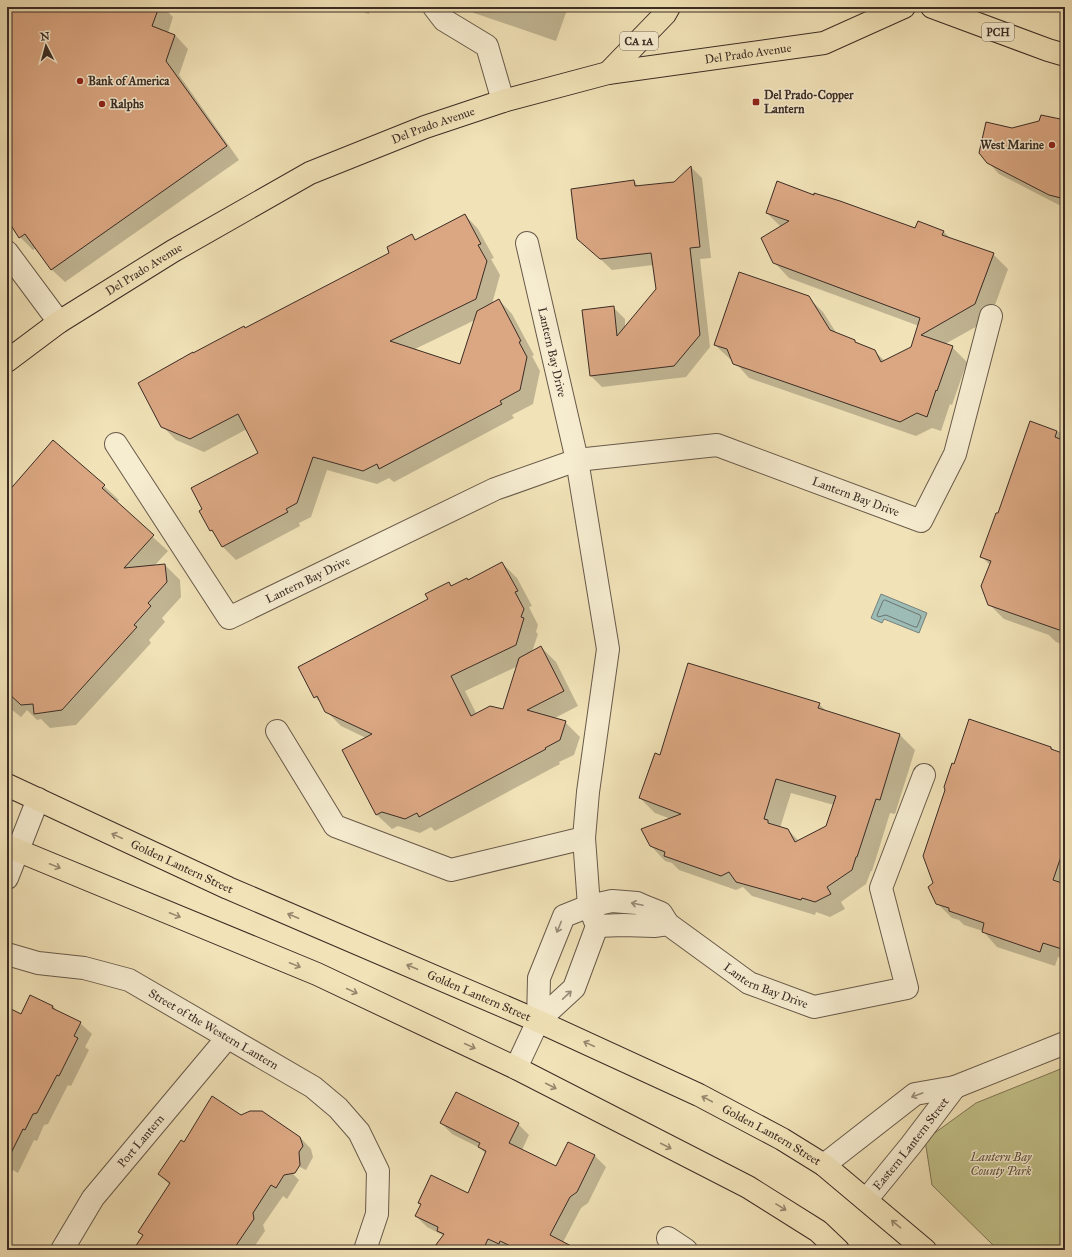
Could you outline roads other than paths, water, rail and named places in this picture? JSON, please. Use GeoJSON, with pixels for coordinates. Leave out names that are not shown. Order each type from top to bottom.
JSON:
{"type":"FeatureCollection","features":[{"type":"Feature","properties":{"kind":"main road","name":"CA 1A"},"geometry":{"type":"LineString","coordinates":[[608,73],[665,14],[669,7]]}},
{"type":"Feature","properties":{"kind":"main road","name":"Del Prado Avenue"},"geometry":{"type":"LineString","coordinates":[[7,361],[59,322],[173,250],[310,173],[425,127],[503,101],[608,73],[824,44],[904,7]]}},
{"type":"Feature","properties":{"kind":"main road","name":"PCH"},"geometry":{"type":"LineString","coordinates":[[932,7],[1065,55]]}},
{"type":"Feature","properties":{"kind":"main road","name":"Golden Lantern Street"},"geometry":{"type":"LineString","coordinates":[[7,785],[228,888],[538,1021],[699,1095],[782,1139],[824,1165],[925,1250]]}},
{"type":"Feature","properties":{"kind":"main road"},"geometry":{"type":"LineString","coordinates":[[13,848],[317,974],[516,1068],[748,1187],[818,1231],[838,1250]]}},
{"type":"Feature","properties":{"kind":"street"},"geometry":{"type":"LineString","coordinates":[[434,7],[444,20],[488,46],[503,101]]}},
{"type":"Feature","properties":{"kind":"street","name":"Lantern Bay Drive"},"geometry":{"type":"LineString","coordinates":[[527,243],[577,460],[608,649],[588,792],[584,838],[589,906]]}},
{"type":"Feature","properties":{"kind":"street"},"geometry":{"type":"LineString","coordinates":[[7,252],[59,322]]}},
{"type":"Feature","properties":{"kind":"street","name":"Lantern Bay Drive"},"geometry":{"type":"LineString","coordinates":[[116,444],[229,618],[495,489],[577,460],[717,445],[921,522],[955,454],[991,316]]}},
{"type":"Feature","properties":{"kind":"street"},"geometry":{"type":"LineString","coordinates":[[277,731],[335,826],[451,870],[584,838]]}},
{"type":"Feature","properties":{"kind":"street","name":"Lantern Bay Drive"},"geometry":{"type":"LineString","coordinates":[[516,1068],[538,1021],[539,978],[564,916],[589,906],[612,901],[637,903],[661,913],[668,924],[708,951],[749,983],[814,1007],[907,988],[881,888],[924,775]]}},
{"type":"Feature","properties":{"kind":"street"},"geometry":{"type":"LineString","coordinates":[[7,878],[13,848],[38,799]]}},
{"type":"Feature","properties":{"kind":"street"},"geometry":{"type":"LineString","coordinates":[[538,1021],[574,988],[596,926],[589,906]]}},
{"type":"Feature","properties":{"kind":"street"},"geometry":{"type":"LineString","coordinates":[[596,926],[623,924],[654,926],[668,924]]}},
{"type":"Feature","properties":{"kind":"street","name":"Street of the Western Lantern"},"geometry":{"type":"LineString","coordinates":[[7,954],[38,963],[84,968],[129,980],[312,1087],[338,1108],[359,1132],[378,1171],[377,1214],[365,1250]]}},
{"type":"Feature","properties":{"kind":"street","name":"Port Lantern"},"geometry":{"type":"LineString","coordinates":[[62,1250],[93,1198],[228,1038]]}},
{"type":"Feature","properties":{"kind":"street","name":"Eastern Lantern Street"},"geometry":{"type":"LineString","coordinates":[[824,1165],[915,1094],[955,1088],[1065,1043]]}},
{"type":"Feature","properties":{"kind":"street","name":"Eastern Lantern Street"},"geometry":{"type":"LineString","coordinates":[[866,1200],[955,1088]]}},
{"type":"Feature","properties":{"kind":"street"},"geometry":{"type":"LineString","coordinates":[[668,1238],[686,1250]]}},
{"type":"Feature","properties":{"kind":"water"},"geometry":{"type":"Polygon","coordinates":[[[881,594],[927,613],[919,633],[884,619],[882,623],[871,618],[881,594]]]}},
{"type":"Feature","properties":{"kind":"place","name":"Bank of America"},"geometry":{"type":"Point","coordinates":[80,81]}},
{"type":"Feature","properties":{"kind":"place","name":"Del Prado-Copper Lantern"},"geometry":{"type":"Point","coordinates":[756,102]}},
{"type":"Feature","properties":{"kind":"place","name":"Ralphs"},"geometry":{"type":"Point","coordinates":[102,104]}},
{"type":"Feature","properties":{"kind":"place","name":"West Marine"},"geometry":{"type":"Point","coordinates":[1052,145]}},
{"type":"Feature","properties":{"kind":"park label","name":"Lantern Bay County Park"},"geometry":{"type":"Point","coordinates":[1001,1164]}}]}
